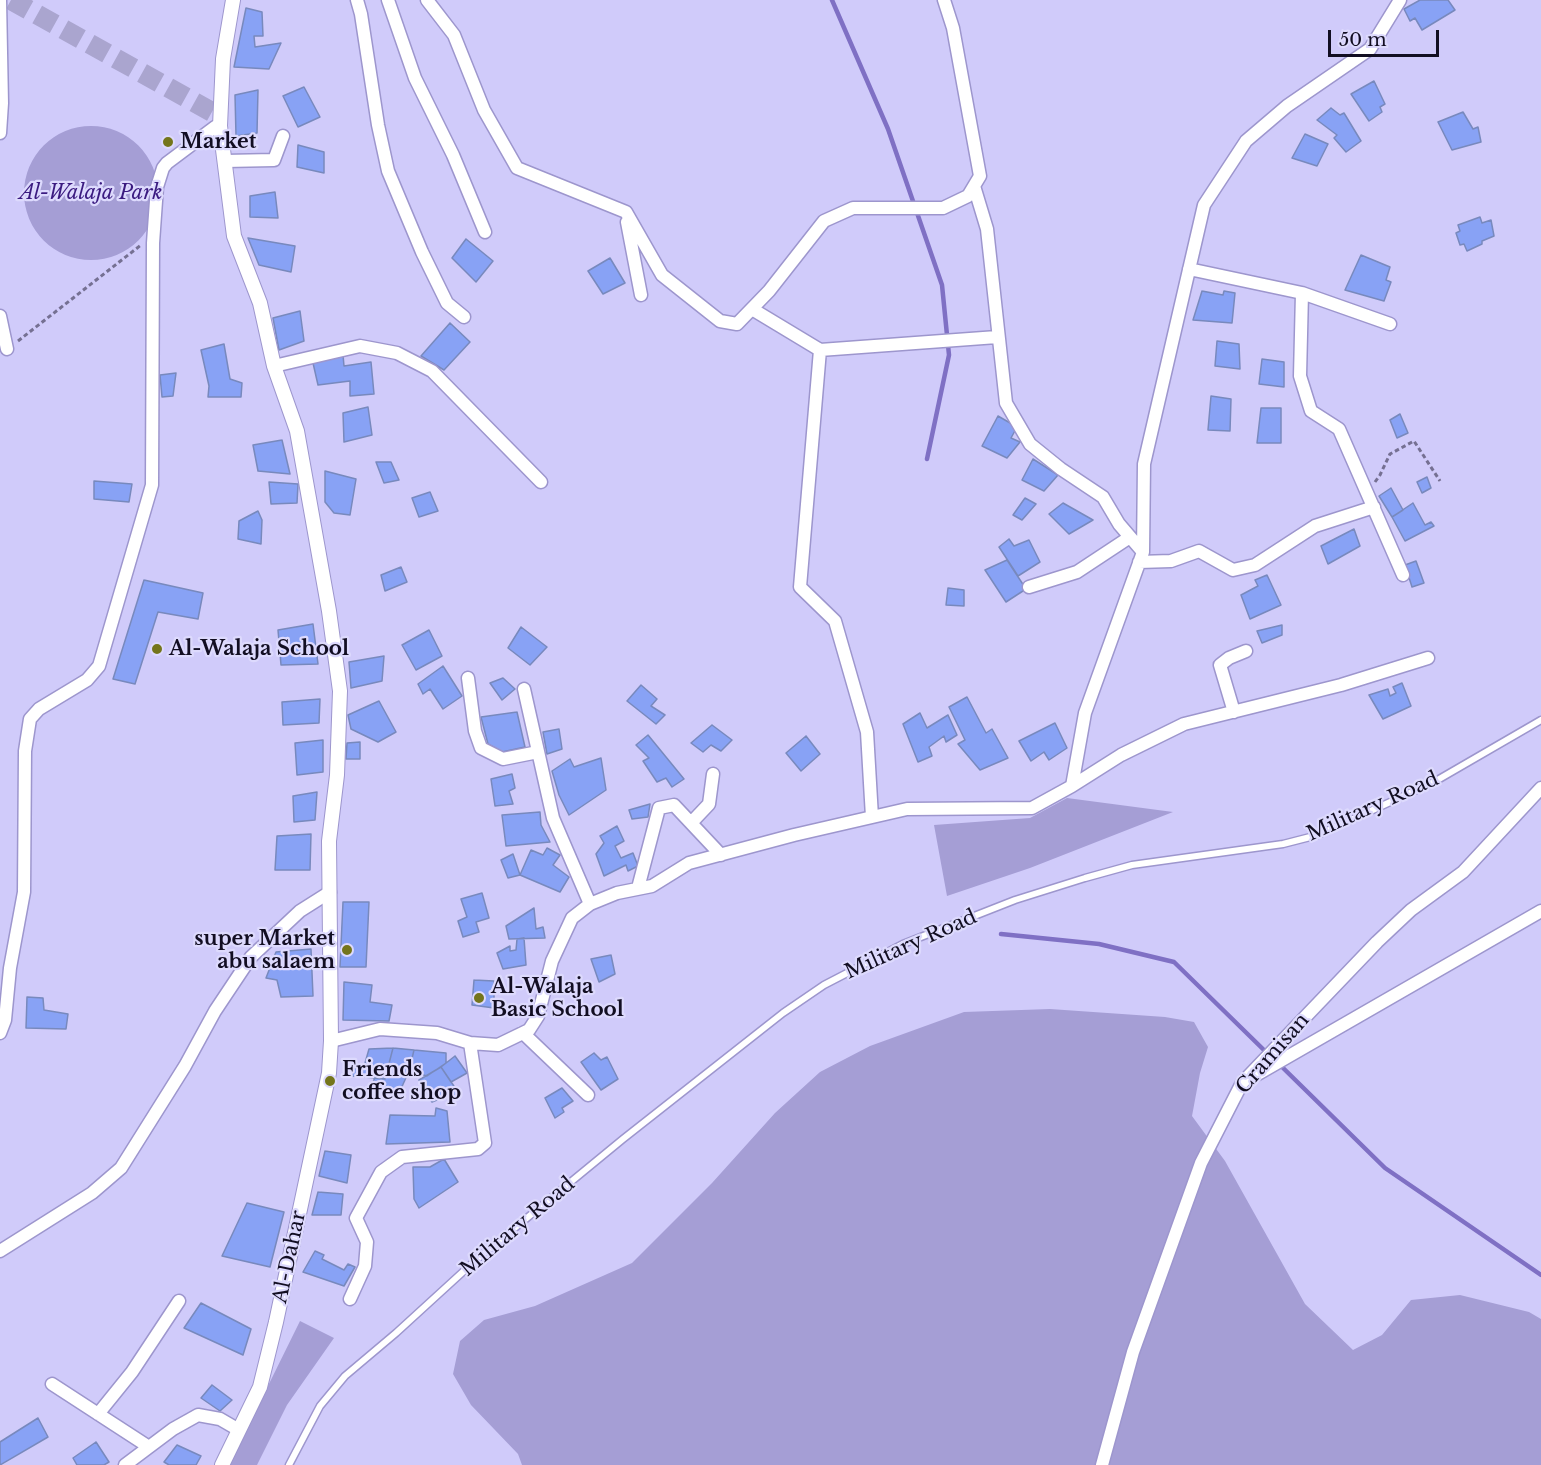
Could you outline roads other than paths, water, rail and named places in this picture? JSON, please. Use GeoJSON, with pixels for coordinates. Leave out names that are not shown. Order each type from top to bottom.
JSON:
{"type":"FeatureCollection","features":[{"type":"Feature","properties":{"kind":"street"},"geometry":{"type":"LineString","coordinates":[[0,0],[2,103],[0,133]]}},
{"type":"Feature","properties":{"kind":"street","name":"Al-Dahar"},"geometry":{"type":"LineString","coordinates":[[222,1465],[260,1387],[329,1073],[331,1041],[329,841],[337,775],[340,691],[323,575],[297,431],[274,366],[260,303],[234,236],[220,126],[223,59],[233,0]]}},
{"type":"Feature","properties":{"kind":"street"},"geometry":{"type":"LineString","coordinates":[[357,0],[378,126],[388,171],[422,252],[447,303],[464,317]]}},
{"type":"Feature","properties":{"kind":"street"},"geometry":{"type":"LineString","coordinates":[[388,0],[415,78],[453,155],[485,232]]}},
{"type":"Feature","properties":{"kind":"street"},"geometry":{"type":"LineString","coordinates":[[427,0],[454,35],[484,110],[517,168],[626,213],[662,275],[720,321],[737,324],[769,291],[824,221],[853,208],[943,208],[968,196],[980,176],[953,28],[944,0]]}},
{"type":"Feature","properties":{"kind":"street"},"geometry":{"type":"LineString","coordinates":[[1072,786],[1085,713],[1141,557],[1144,464],[1204,205],[1246,141],[1287,106],[1370,49],[1400,0]]}},
{"type":"Feature","properties":{"kind":"street"},"geometry":{"type":"LineString","coordinates":[[0,1033],[5,1020],[10,968],[24,892],[25,751],[30,719],[39,709],[87,680],[99,666],[152,485],[154,234],[157,186],[163,168],[220,126]]}},
{"type":"Feature","properties":{"kind":"street"},"geometry":{"type":"LineString","coordinates":[[225,161],[274,160],[283,136]]}},
{"type":"Feature","properties":{"kind":"street"},"geometry":{"type":"LineString","coordinates":[[974,186],[987,229],[1006,403],[1030,444],[1061,469],[1103,497],[1141,557]]}},
{"type":"Feature","properties":{"kind":"street"},"geometry":{"type":"LineString","coordinates":[[626,213],[641,295]]}},
{"type":"Feature","properties":{"kind":"street"},"geometry":{"type":"LineString","coordinates":[[1189,269],[1302,293],[1390,324]]}},
{"type":"Feature","properties":{"kind":"street"},"geometry":{"type":"LineString","coordinates":[[1302,293],[1300,376],[1311,411],[1339,429],[1403,575]]}},
{"type":"Feature","properties":{"kind":"street"},"geometry":{"type":"LineString","coordinates":[[752,309],[820,350],[997,337]]}},
{"type":"Feature","properties":{"kind":"street"},"geometry":{"type":"LineString","coordinates":[[0,316],[7,349]]}},
{"type":"Feature","properties":{"kind":"street"},"geometry":{"type":"LineString","coordinates":[[274,366],[360,346],[397,353],[432,371],[541,482]]}},
{"type":"Feature","properties":{"kind":"street"},"geometry":{"type":"LineString","coordinates":[[820,350],[800,587],[835,621],[867,732],[872,817]]}},
{"type":"Feature","properties":{"kind":"street"},"geometry":{"type":"LineString","coordinates":[[1141,557],[1171,561],[1199,551],[1233,570],[1255,565],[1315,526],[1374,507]]}},
{"type":"Feature","properties":{"kind":"street"},"geometry":{"type":"LineString","coordinates":[[1029,587],[1077,572],[1130,537]]}},
{"type":"Feature","properties":{"kind":"street"},"geometry":{"type":"LineString","coordinates":[[1234,712],[1220,665],[1229,658],[1246,651]]}},
{"type":"Feature","properties":{"kind":"street"},"geometry":{"type":"LineString","coordinates":[[331,1041],[380,1029],[437,1033],[470,1043],[498,1045],[529,1030],[538,1016],[552,961],[572,918],[590,904],[617,893],[652,886],[689,863],[907,808],[1032,808],[1121,755],[1184,724],[1341,685],[1428,658]]}},
{"type":"Feature","properties":{"kind":"street"},"geometry":{"type":"LineString","coordinates":[[468,678],[475,731],[481,748],[503,759],[538,752]]}},
{"type":"Feature","properties":{"kind":"street"},"geometry":{"type":"LineString","coordinates":[[524,689],[553,818],[590,904]]}},
{"type":"Feature","properties":{"kind":"street"},"geometry":{"type":"LineString","coordinates":[[691,823],[709,804],[713,774]]}},
{"type":"Feature","properties":{"kind":"street","name":"Cramisan"},"geometry":{"type":"LineString","coordinates":[[1102,1465],[1133,1352],[1201,1163],[1242,1083],[1377,942],[1412,910],[1463,872],[1541,788]]}},
{"type":"Feature","properties":{"kind":"street"},"geometry":{"type":"LineString","coordinates":[[638,888],[659,808],[674,805],[721,855]]}},
{"type":"Feature","properties":{"kind":"street"},"geometry":{"type":"LineString","coordinates":[[0,1251],[92,1193],[121,1167],[185,1066],[215,1011],[251,957],[300,910],[330,892]]}},
{"type":"Feature","properties":{"kind":"street"},"geometry":{"type":"LineString","coordinates":[[1242,1083],[1541,911]]}},
{"type":"Feature","properties":{"kind":"street"},"geometry":{"type":"LineString","coordinates":[[523,1033],[588,1095]]}},
{"type":"Feature","properties":{"kind":"street"},"geometry":{"type":"LineString","coordinates":[[350,1299],[365,1266],[367,1242],[356,1218],[381,1172],[402,1157],[478,1149],[485,1143],[470,1043]]}},
{"type":"Feature","properties":{"kind":"street"},"geometry":{"type":"LineString","coordinates":[[98,1414],[132,1372],[179,1301]]}},
{"type":"Feature","properties":{"kind":"street"},"geometry":{"type":"LineString","coordinates":[[52,1384],[149,1448]]}},
{"type":"Feature","properties":{"kind":"street"},"geometry":{"type":"LineString","coordinates":[[125,1465],[173,1429],[198,1415],[220,1419],[239,1430]]}},
{"type":"Feature","properties":{"kind":"lane","name":"Military Road"},"geometry":{"type":"LineString","coordinates":[[290,1465],[320,1406],[345,1376],[477,1259],[623,1139],[783,1013],[824,985],[903,944],[1015,900],[1085,878],[1132,866],[1283,844],[1318,835],[1434,782],[1541,720]]}},
{"type":"Feature","properties":{"kind":"waterway"},"geometry":{"type":"LineString","coordinates":[[832,0],[888,129],[942,285],[949,355],[927,459]]}},
{"type":"Feature","properties":{"kind":"waterway"},"geometry":{"type":"LineString","coordinates":[[1001,934],[1099,944],[1174,962],[1267,1053]]}},
{"type":"Feature","properties":{"kind":"waterway"},"geometry":{"type":"LineString","coordinates":[[1278,1063],[1385,1168],[1541,1275]]}},
{"type":"Feature","properties":{"kind":"tunnel"},"geometry":{"type":"LineString","coordinates":[[11,0],[221,117]]}},
{"type":"Feature","properties":{"kind":"place","name":"Market"},"geometry":{"type":"Point","coordinates":[168,142]}},
{"type":"Feature","properties":{"kind":"place","name":"Al-Walaja School"},"geometry":{"type":"Point","coordinates":[157,649]}},
{"type":"Feature","properties":{"kind":"place","name":"super Market abu salaem"},"geometry":{"type":"Point","coordinates":[347,950]}},
{"type":"Feature","properties":{"kind":"place","name":"Al-Walaja Basic School"},"geometry":{"type":"Point","coordinates":[479,998]}},
{"type":"Feature","properties":{"kind":"place","name":"Friends coffee shop"},"geometry":{"type":"Point","coordinates":[330,1081]}},
{"type":"Feature","properties":{"kind":"park label","name":"Al-Walaja Park"},"geometry":{"type":"Point","coordinates":[91,193]}}]}
